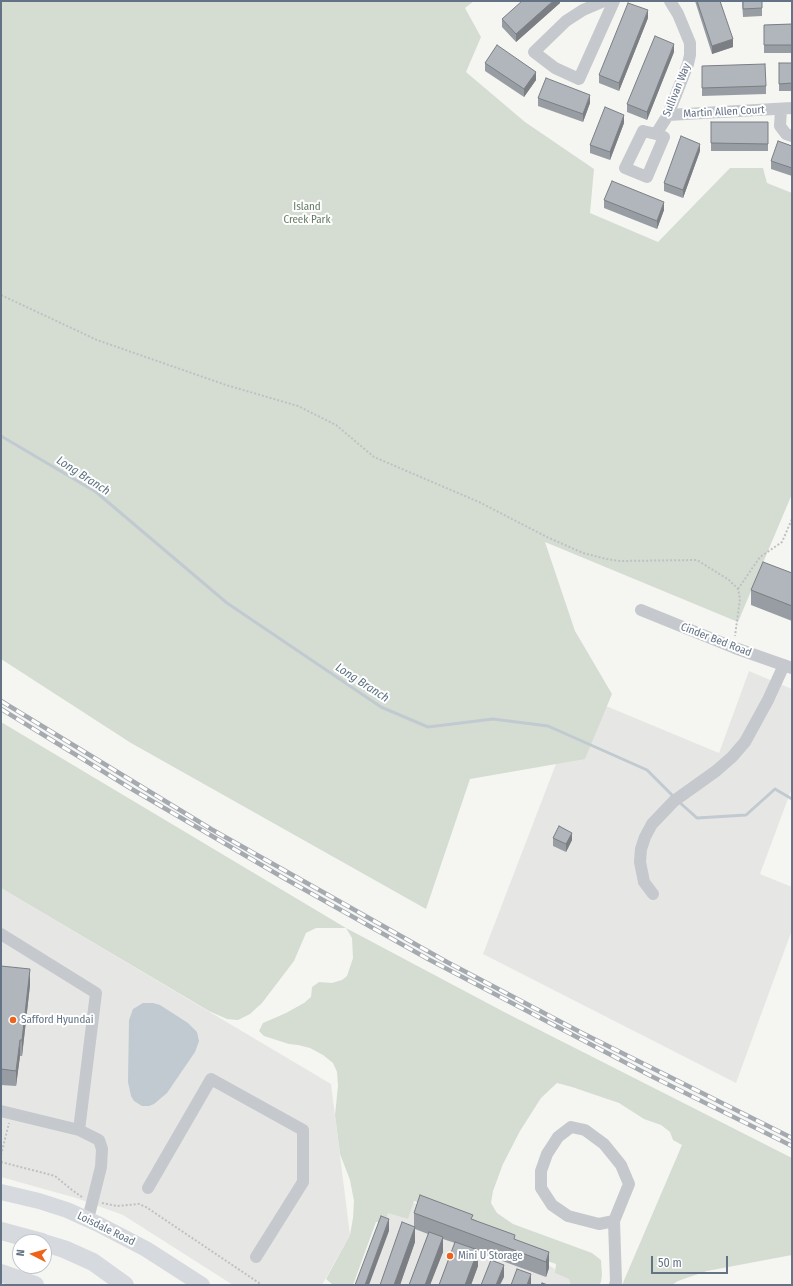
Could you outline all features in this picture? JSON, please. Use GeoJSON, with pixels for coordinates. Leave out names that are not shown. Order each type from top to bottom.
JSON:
{"type":"FeatureCollection","features":[{"type":"Feature","properties":{"kind":"highway"},"geometry":{"type":"LineString","coordinates":[[1,1231],[12,1234]]}},
{"type":"Feature","properties":{"kind":"highway"},"geometry":{"type":"LineString","coordinates":[[52,1245],[93,1262],[121,1282]]}},
{"type":"Feature","properties":{"kind":"highway"},"geometry":{"type":"LineString","coordinates":[[1,1273],[35,1285]]}},
{"type":"Feature","properties":{"kind":"main road","name":"Loisdale Road"},"geometry":{"type":"LineString","coordinates":[[1,1192],[39,1201],[88,1219],[146,1249],[202,1285]]}},
{"type":"Feature","properties":{"kind":"street"},"geometry":{"type":"LineString","coordinates":[[604,1],[583,10],[566,21],[534,52],[555,68],[579,78],[614,1]]}},
{"type":"Feature","properties":{"kind":"street","name":"Sullivan Way"},"geometry":{"type":"LineString","coordinates":[[656,134],[668,115],[688,64],[690,55],[690,43],[678,14],[670,1]]}},
{"type":"Feature","properties":{"kind":"street","name":"Martin Allen Court"},"geometry":{"type":"LineString","coordinates":[[668,115],[786,109],[780,126],[786,134],[792,136]]}},
{"type":"Feature","properties":{"kind":"street","name":"Cinder Bed Road"},"geometry":{"type":"LineString","coordinates":[[641,610],[735,648],[788,666]]}},
{"type":"Feature","properties":{"kind":"street"},"geometry":{"type":"LineString","coordinates":[[653,894],[644,882],[640,862],[641,849],[652,824],[679,798],[716,771],[732,757],[745,742],[788,666]]}},
{"type":"Feature","properties":{"kind":"street"},"geometry":{"type":"LineString","coordinates":[[1,934],[96,993],[79,1130]]}},
{"type":"Feature","properties":{"kind":"street"},"geometry":{"type":"LineString","coordinates":[[148,1188],[211,1079],[303,1130],[303,1182],[256,1257]]}},
{"type":"Feature","properties":{"kind":"street"},"geometry":{"type":"LineString","coordinates":[[6,1113],[79,1130],[99,1140],[102,1149],[101,1167],[88,1219]]}},
{"type":"Feature","properties":{"kind":"street"},"geometry":{"type":"LineString","coordinates":[[614,1221],[599,1224],[568,1216],[552,1205],[541,1188],[541,1172],[547,1154],[558,1137],[571,1127],[585,1130],[604,1144],[620,1165],[629,1184],[614,1221],[615,1285]]}},
{"type":"Feature","properties":{"kind":"path"},"geometry":{"type":"LineString","coordinates":[[1,295],[97,340],[226,385],[298,406],[336,425],[374,457],[479,502],[547,537],[583,553],[606,559],[620,560],[697,560],[729,580],[738,589],[740,599],[736,626],[735,648]]}},
{"type":"Feature","properties":{"kind":"path"},"geometry":{"type":"LineString","coordinates":[[738,589],[760,557],[782,542],[792,519]]}},
{"type":"Feature","properties":{"kind":"path"},"geometry":{"type":"LineString","coordinates":[[1,1156],[6,1113]]}},
{"type":"Feature","properties":{"kind":"path"},"geometry":{"type":"LineString","coordinates":[[1,1162],[56,1176],[82,1197],[117,1206],[138,1204],[262,1285]]}},
{"type":"Feature","properties":{"kind":"shaded area"},"geometry":{"type":"Polygon","coordinates":[[[749,671],[792,689],[792,788],[760,874],[792,887],[792,930],[736,1083],[483,954],[582,696],[719,753],[749,671]]]}},
{"type":"Feature","properties":{"kind":"shaded area","name":"Safford Hyundai"},"geometry":{"type":"Polygon","coordinates":[[[1,888],[331,1084],[350,1235],[322,1285],[233,1285],[123,1215],[76,1198],[1,1177],[1,888]]]}},
{"type":"Feature","properties":{"kind":"shaded area"},"geometry":{"type":"Polygon","coordinates":[[[143,1003],[160,1005],[188,1023],[197,1032],[199,1041],[195,1052],[167,1093],[154,1104],[149,1106],[142,1106],[134,1101],[131,1096],[128,1082],[129,1020],[133,1009],[143,1003]]]}},
{"type":"Feature","properties":{"kind":"shaded area","name":"Mini U Storage"},"geometry":{"type":"Polygon","coordinates":[[[391,1195],[482,1227],[583,1285],[358,1285],[391,1195]]]}},
{"type":"Feature","properties":{"kind":"green space","name":"Island Creek Park"},"geometry":{"type":"Polygon","coordinates":[[[1,1],[474,1],[465,8],[481,37],[466,72],[525,122],[594,169],[590,213],[658,242],[730,168],[763,168],[767,183],[792,193],[792,494],[738,622],[545,542],[575,631],[612,694],[585,759],[470,779],[426,909],[131,743],[1,659],[1,1]]]}},
{"type":"Feature","properties":{"kind":"green space"},"geometry":{"type":"Polygon","coordinates":[[[1,722],[346,928],[316,928],[306,933],[294,961],[262,1003],[250,1014],[238,1020],[227,1019],[209,1011],[1,888],[1,722]]]}},
{"type":"Feature","properties":{"kind":"green space"},"geometry":{"type":"Polygon","coordinates":[[[346,928],[506,1013],[792,1158],[792,1255],[707,1271],[678,1281],[672,1285],[622,1285],[682,1145],[673,1140],[670,1132],[661,1125],[644,1119],[619,1103],[557,1083],[541,1098],[520,1131],[503,1164],[493,1191],[491,1203],[497,1213],[513,1224],[592,1253],[601,1260],[602,1275],[599,1285],[571,1285],[569,1279],[555,1273],[556,1264],[521,1252],[471,1221],[414,1201],[408,1219],[388,1213],[385,1222],[376,1222],[353,1285],[333,1285],[326,1279],[350,1235],[354,1201],[350,1180],[340,1154],[335,1115],[338,1086],[337,1072],[333,1063],[323,1055],[310,1048],[289,1044],[264,1036],[259,1031],[263,1023],[304,1003],[311,997],[312,987],[319,982],[332,983],[342,980],[347,976],[353,958],[352,938],[346,928]]]}},
{"type":"Feature","properties":{"kind":"building"},"geometry":{"type":"Polygon","coordinates":[[[522,1],[553,1],[516,34],[502,19],[522,1]]]}},
{"type":"Feature","properties":{"kind":"building"},"geometry":{"type":"Polygon","coordinates":[[[697,1],[720,1],[733,39],[712,46],[697,1]]]}},
{"type":"Feature","properties":{"kind":"building"},"geometry":{"type":"Polygon","coordinates":[[[743,1],[762,1],[762,8],[743,9],[743,1]]]}},
{"type":"Feature","properties":{"kind":"building"},"geometry":{"type":"Polygon","coordinates":[[[628,3],[648,10],[619,83],[599,75],[628,3]]]}},
{"type":"Feature","properties":{"kind":"building"},"geometry":{"type":"Polygon","coordinates":[[[792,24],[792,45],[764,45],[764,25],[792,24]]]}},
{"type":"Feature","properties":{"kind":"building"},"geometry":{"type":"Polygon","coordinates":[[[655,36],[674,44],[647,112],[627,104],[655,36]]]}},
{"type":"Feature","properties":{"kind":"building"},"geometry":{"type":"Polygon","coordinates":[[[497,45],[536,72],[524,89],[485,63],[497,45]]]}},
{"type":"Feature","properties":{"kind":"building"},"geometry":{"type":"Polygon","coordinates":[[[779,63],[792,63],[792,83],[779,84],[779,63]]]}},
{"type":"Feature","properties":{"kind":"building"},"geometry":{"type":"Polygon","coordinates":[[[765,64],[766,86],[702,88],[702,66],[765,64]]]}},
{"type":"Feature","properties":{"kind":"building"},"geometry":{"type":"Polygon","coordinates":[[[546,78],[590,95],[583,114],[538,98],[546,78]]]}},
{"type":"Feature","properties":{"kind":"building"},"geometry":{"type":"Polygon","coordinates":[[[605,107],[624,115],[610,152],[590,145],[605,107]]]}},
{"type":"Feature","properties":{"kind":"building"},"geometry":{"type":"Polygon","coordinates":[[[711,122],[768,122],[768,144],[711,143],[711,122]]]}},
{"type":"Feature","properties":{"kind":"building"},"geometry":{"type":"Polygon","coordinates":[[[681,136],[700,144],[683,190],[664,183],[681,136]]]}},
{"type":"Feature","properties":{"kind":"building"},"geometry":{"type":"Polygon","coordinates":[[[778,141],[792,146],[792,168],[771,161],[778,141]]]}},
{"type":"Feature","properties":{"kind":"building"},"geometry":{"type":"Polygon","coordinates":[[[612,181],[664,202],[657,221],[604,200],[612,181]]]}},
{"type":"Feature","properties":{"kind":"building"},"geometry":{"type":"Polygon","coordinates":[[[763,562],[792,573],[792,606],[751,590],[763,562]]]}},
{"type":"Feature","properties":{"kind":"building"},"geometry":{"type":"Polygon","coordinates":[[[559,826],[572,833],[566,844],[553,838],[559,826]]]}},
{"type":"Feature","properties":{"kind":"building","name":"Safford Hyundai"},"geometry":{"type":"Polygon","coordinates":[[[1,966],[30,969],[22,1040],[20,1040],[16,1071],[1,1069],[1,966]]]}},
{"type":"Feature","properties":{"kind":"building"},"geometry":{"type":"Polygon","coordinates":[[[420,1195],[473,1215],[471,1219],[515,1235],[514,1239],[549,1252],[546,1262],[414,1213],[420,1195]]]}},
{"type":"Feature","properties":{"kind":"building"},"geometry":{"type":"Polygon","coordinates":[[[381,1216],[389,1219],[365,1285],[355,1285],[381,1216]]]}},
{"type":"Feature","properties":{"kind":"building"},"geometry":{"type":"Polygon","coordinates":[[[402,1222],[415,1227],[394,1285],[380,1285],[402,1222]]]}},
{"type":"Feature","properties":{"kind":"building"},"geometry":{"type":"Polygon","coordinates":[[[429,1232],[443,1237],[425,1285],[409,1285],[429,1232]]]}},
{"type":"Feature","properties":{"kind":"building"},"geometry":{"type":"Polygon","coordinates":[[[455,1242],[478,1250],[465,1285],[439,1285],[455,1242]]]}},
{"type":"Feature","properties":{"kind":"building"},"geometry":{"type":"Polygon","coordinates":[[[491,1260],[504,1265],[496,1285],[481,1285],[491,1260]]]}},
{"type":"Feature","properties":{"kind":"building"},"geometry":{"type":"Polygon","coordinates":[[[517,1269],[531,1274],[527,1285],[511,1285],[517,1269]]]}},
{"type":"Feature","properties":{"kind":"waterway","name":"Long Branch"},"geometry":{"type":"LineString","coordinates":[[1,436],[96,492],[227,603],[381,707],[428,727],[493,719],[548,726],[647,770],[674,797]]}},
{"type":"Feature","properties":{"kind":"waterway","name":"Long Branch"},"geometry":{"type":"LineString","coordinates":[[678,801],[697,818],[746,815],[775,789],[792,799]]}},
{"type":"Feature","properties":{"kind":"railway"},"geometry":{"type":"LineString","coordinates":[[1,701],[211,829],[447,962],[582,1033],[792,1138]]}},
{"type":"Feature","properties":{"kind":"railway"},"geometry":{"type":"LineString","coordinates":[[1,709],[130,788],[282,877],[428,959],[651,1076],[792,1146]]}},
{"type":"Feature","properties":{"kind":"place","name":"Safford Hyundai"},"geometry":{"type":"Point","coordinates":[13,1020]}},
{"type":"Feature","properties":{"kind":"place","name":"Mini U Storage"},"geometry":{"type":"Point","coordinates":[450,1256]}}]}
